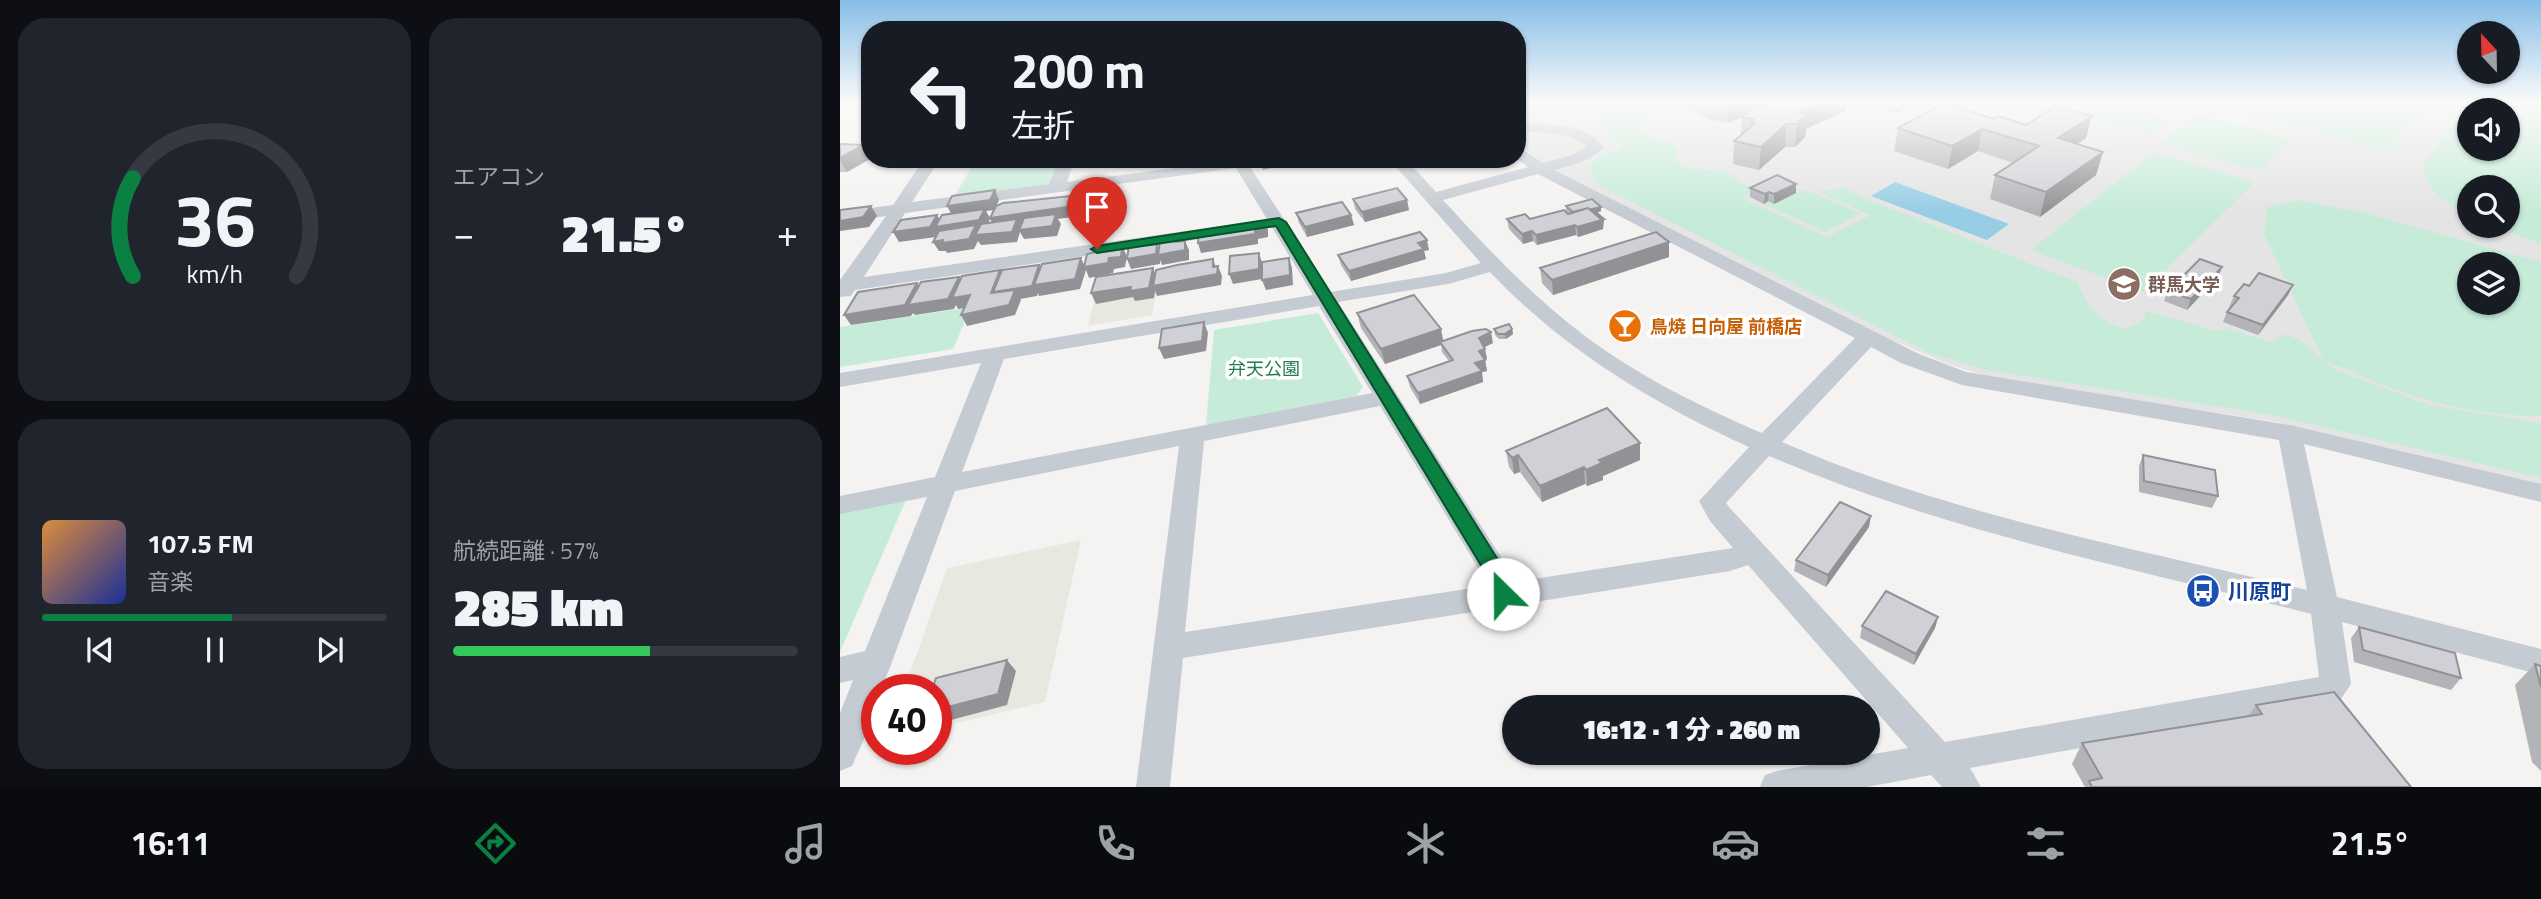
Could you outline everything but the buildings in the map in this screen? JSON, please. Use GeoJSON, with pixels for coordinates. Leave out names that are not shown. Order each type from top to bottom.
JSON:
{"type":"FeatureCollection","features":[{"type":"Feature","properties":{"kind":"street"},"geometry":{"type":"LineString","coordinates":[[1432,198],[1579,158],[1596,147],[1589,139]]}},
{"type":"Feature","properties":{"kind":"street"},"geometry":{"type":"LineString","coordinates":[[1526,158],[1539,168],[1933,368],[1986,384],[2290,433],[2541,493]]}},
{"type":"Feature","properties":{"kind":"street"},"geometry":{"type":"LineString","coordinates":[[843,290],[926,168]]}},
{"type":"Feature","properties":{"kind":"street"},"geometry":{"type":"LineString","coordinates":[[1056,188],[1064,168]]}},
{"type":"Feature","properties":{"kind":"street"},"geometry":{"type":"LineString","coordinates":[[840,217],[1192,168]]}},
{"type":"Feature","properties":{"kind":"street"},"geometry":{"type":"LineString","coordinates":[[1243,168],[1264,225],[1325,298],[1498,576],[1503,594]]}},
{"type":"Feature","properties":{"kind":"street"},"geometry":{"type":"LineString","coordinates":[[1405,168],[1494,265],[1541,311],[1603,359],[1693,411],[1765,445],[1888,492],[1986,523],[2325,605],[2541,662]]}},
{"type":"Feature","properties":{"kind":"street"},"geometry":{"type":"LineString","coordinates":[[843,290],[1264,225]]}},
{"type":"Feature","properties":{"kind":"street"},"geometry":{"type":"LineString","coordinates":[[840,380],[1448,278],[1494,265]]}},
{"type":"Feature","properties":{"kind":"street"},"geometry":{"type":"LineString","coordinates":[[1868,337],[1712,501],[1719,514],[1752,552],[1964,787]]}},
{"type":"Feature","properties":{"kind":"street"},"geometry":{"type":"LineString","coordinates":[[840,755],[995,355]]}},
{"type":"Feature","properties":{"kind":"street"},"geometry":{"type":"LineString","coordinates":[[840,505],[1387,397]]}},
{"type":"Feature","properties":{"kind":"street"},"geometry":{"type":"LineString","coordinates":[[1777,787],[2330,689],[2335,684],[2335,676],[2325,605],[2290,433]]}},
{"type":"Feature","properties":{"kind":"street"},"geometry":{"type":"LineString","coordinates":[[1153,787],[1192,437]]}},
{"type":"Feature","properties":{"kind":"street"},"geometry":{"type":"LineString","coordinates":[[1170,647],[1730,560],[1752,552]]}},
{"type":"Feature","properties":{"kind":"street"},"geometry":{"type":"LineString","coordinates":[[840,670],[877,662]]}},
{"type":"Feature","properties":{"kind":"shaded area","name":"群馬大学"},"geometry":{"type":"Polygon","coordinates":[[[1526,139],[2457,139],[2457,161],[2520,161],[2520,139],[2541,139],[2541,485],[2277,422],[1994,378],[1950,365],[1866,329],[1547,167],[1526,150],[1526,139]]]}},
{"type":"Feature","properties":{"kind":"shaded area"},"geometry":{"type":"Polygon","coordinates":[[[1159,276],[1152,315],[1088,326],[1098,287],[1159,276]]]}},
{"type":"Feature","properties":{"kind":"shaded area"},"geometry":{"type":"Polygon","coordinates":[[[1081,540],[1045,702],[952,724],[952,674],[910,674],[947,568],[1081,540]]]}},
{"type":"Feature","properties":{"kind":"green space"},"geometry":{"type":"Polygon","coordinates":[[[1615,139],[1654,139],[1674,143],[1678,150],[1675,159],[1683,168],[1724,171],[1750,188],[1751,192],[1743,199],[1827,237],[1871,215],[1818,191],[1846,188],[1866,199],[2077,282],[2094,312],[2106,321],[2125,329],[2143,321],[2146,311],[2217,331],[2226,328],[2270,342],[2285,334],[2300,340],[2323,360],[2264,234],[2267,207],[2298,200],[2369,214],[2505,252],[2457,252],[2457,315],[2520,315],[2520,256],[2541,262],[2541,416],[2484,412],[2446,405],[2391,388],[2326,362],[2334,369],[2429,405],[2541,423],[2541,478],[2272,415],[1986,370],[1931,354],[1597,184],[1589,167],[1597,158],[1621,148],[1615,139]]]}},
{"type":"Feature","properties":{"kind":"green space"},"geometry":{"type":"Polygon","coordinates":[[[2164,139],[2290,139],[2259,171],[2160,142],[2164,139]]]}},
{"type":"Feature","properties":{"kind":"green space"},"geometry":{"type":"Polygon","coordinates":[[[2345,139],[2399,139],[2389,150],[2345,139]]]}},
{"type":"Feature","properties":{"kind":"green space"},"geometry":{"type":"Polygon","coordinates":[[[2443,139],[2457,139],[2457,161],[2520,161],[2520,139],[2541,139],[2541,244],[2520,236],[2520,175],[2457,175],[2457,208],[2431,188],[2424,162],[2443,139]]]}},
{"type":"Feature","properties":{"kind":"green space"},"geometry":{"type":"Polygon","coordinates":[[[2154,152],[2255,182],[2143,292],[2031,250],[2154,152]]]}},
{"type":"Feature","properties":{"kind":"green space"},"geometry":{"type":"Polygon","coordinates":[[[971,168],[1055,168],[1049,184],[1041,187],[953,199],[971,168]]]}},
{"type":"Feature","properties":{"kind":"green space"},"geometry":{"type":"Polygon","coordinates":[[[1804,189],[1860,213],[1826,232],[1764,204],[1768,201],[1774,204],[1804,189]]]}},
{"type":"Feature","properties":{"kind":"green space"},"geometry":{"type":"Polygon","coordinates":[[[971,307],[953,349],[840,367],[840,327],[971,307]]]}},
{"type":"Feature","properties":{"kind":"green space","name":"弁天公園"},"geometry":{"type":"Polygon","coordinates":[[[1318,313],[1363,387],[1356,396],[1206,426],[1214,330],[1318,313]]]}},
{"type":"Feature","properties":{"kind":"green space"},"geometry":{"type":"Polygon","coordinates":[[[906,500],[840,652],[840,513],[906,500]]]}},
{"type":"Feature","properties":{"kind":"water"},"geometry":{"type":"Polygon","coordinates":[[[1895,182],[2009,224],[1987,240],[1871,196],[1895,182]]]}},
{"type":"Feature","properties":{"kind":"place","name":"群馬大学"},"geometry":{"type":"Point","coordinates":[2124,284]}},
{"type":"Feature","properties":{"kind":"place","name":"鳥焼 日向屋 前橋店"},"geometry":{"type":"Point","coordinates":[1625,326]}},
{"type":"Feature","properties":{"kind":"place","name":"川原町"},"geometry":{"type":"Point","coordinates":[2203,591]}},
{"type":"Feature","properties":{"kind":"route"},"geometry":{"type":"LineString","coordinates":[[1097,249],[1279,222],[1498,576],[1503,594]]}}]}
